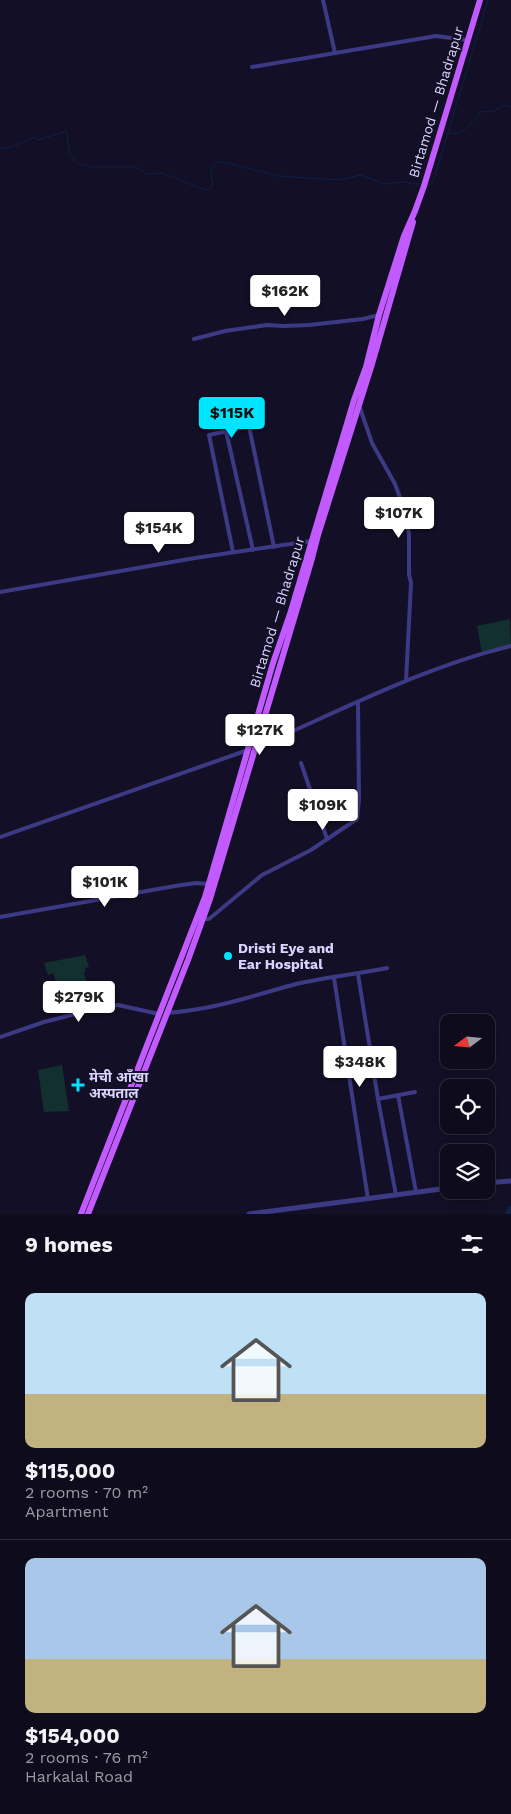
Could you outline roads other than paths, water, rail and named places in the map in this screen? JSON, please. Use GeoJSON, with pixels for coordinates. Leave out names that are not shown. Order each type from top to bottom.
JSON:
{"type":"FeatureCollection","features":[{"type":"Feature","properties":{"kind":"main road","name":"Birtamod — Bhadrapur"},"geometry":{"type":"LineString","coordinates":[[357,402],[379,314],[404,236],[424,184],[480,0]]}},
{"type":"Feature","properties":{"kind":"main road","name":"Birtamod — Bhadrapur"},"geometry":{"type":"LineString","coordinates":[[196,929],[203,919],[210,899],[252,749],[273,663],[292,615],[411,234],[415,211]]}},
{"type":"Feature","properties":{"kind":"main road","name":"Birtamod — Bhadrapur"},"geometry":{"type":"LineString","coordinates":[[88,1214],[131,1095],[196,929],[252,749]]}},
{"type":"Feature","properties":{"kind":"main road","name":"Birtamod — Bhadrapur"},"geometry":{"type":"LineString","coordinates":[[81,1214],[113,1129],[131,1095]]}},
{"type":"Feature","properties":{"kind":"street"},"geometry":{"type":"LineString","coordinates":[[323,0],[335,53]]}},
{"type":"Feature","properties":{"kind":"street"},"geometry":{"type":"LineString","coordinates":[[252,66],[436,36],[468,40]]}},
{"type":"Feature","properties":{"kind":"street"},"geometry":{"type":"LineString","coordinates":[[194,339],[267,325],[309,325],[363,319],[379,314]]}},
{"type":"Feature","properties":{"kind":"street"},"geometry":{"type":"LineString","coordinates":[[357,402],[372,443],[399,492],[409,534],[409,574],[411,583],[406,681]]}},
{"type":"Feature","properties":{"kind":"street"},"geometry":{"type":"LineString","coordinates":[[233,552],[209,435],[249,426],[274,547]]}},
{"type":"Feature","properties":{"kind":"street"},"geometry":{"type":"LineString","coordinates":[[226,431],[253,550]]}},
{"type":"Feature","properties":{"kind":"street"},"geometry":{"type":"LineString","coordinates":[[0,592],[233,552],[314,542]]}},
{"type":"Feature","properties":{"kind":"street"},"geometry":{"type":"LineString","coordinates":[[0,837],[252,749],[406,681],[482,653],[511,646]]}},
{"type":"Feature","properties":{"kind":"street"},"geometry":{"type":"LineString","coordinates":[[203,919],[209,919],[262,875],[296,858],[355,821],[358,816],[358,702]]}},
{"type":"Feature","properties":{"kind":"street"},"geometry":{"type":"LineString","coordinates":[[301,763],[327,839]]}},
{"type":"Feature","properties":{"kind":"street"},"geometry":{"type":"LineString","coordinates":[[0,917],[175,886],[196,883],[209,884]]}},
{"type":"Feature","properties":{"kind":"street"},"geometry":{"type":"LineString","coordinates":[[0,1037],[44,1022],[99,1008],[118,1005],[164,1013],[190,1012],[297,984],[387,968]]}},
{"type":"Feature","properties":{"kind":"street"},"geometry":{"type":"LineString","coordinates":[[358,974],[396,1195]]}},
{"type":"Feature","properties":{"kind":"street"},"geometry":{"type":"LineString","coordinates":[[334,978],[368,1199]]}},
{"type":"Feature","properties":{"kind":"street"},"geometry":{"type":"LineString","coordinates":[[378,1099],[415,1092]]}},
{"type":"Feature","properties":{"kind":"street"},"geometry":{"type":"LineString","coordinates":[[398,1095],[416,1192]]}},
{"type":"Feature","properties":{"kind":"street"},"geometry":{"type":"LineString","coordinates":[[495,1183],[511,1181]]}},
{"type":"Feature","properties":{"kind":"street"},"geometry":{"type":"LineString","coordinates":[[249,1214],[440,1189]]}},
{"type":"Feature","properties":{"kind":"waterway"},"geometry":{"type":"LineString","coordinates":[[428,185],[432,183],[437,169],[488,0]]}},
{"type":"Feature","properties":{"kind":"waterway"},"geometry":{"type":"LineString","coordinates":[[448,133],[454,134],[463,131],[480,112],[494,111],[504,105],[511,107]]}},
{"type":"Feature","properties":{"kind":"waterway"},"geometry":{"type":"LineString","coordinates":[[0,149],[11,147],[35,137],[38,140],[66,131],[70,155],[77,163],[93,167],[136,167],[147,174],[162,173],[205,190],[210,189],[213,185],[211,175],[214,164],[217,162],[279,176],[339,180],[361,175],[384,184],[404,182],[421,184]]}},
{"type":"Feature","properties":{"kind":"waterway"},"geometry":{"type":"LineString","coordinates":[[509,1214],[511,1210]]}},
{"type":"Feature","properties":{"kind":"place","name":"Dristi Eye and Ear Hospital"},"geometry":{"type":"Point","coordinates":[228,956]}},
{"type":"Feature","properties":{"kind":"place","name":"मेची आँखा अस्पताल"},"geometry":{"type":"Point","coordinates":[78,1085]}}]}
